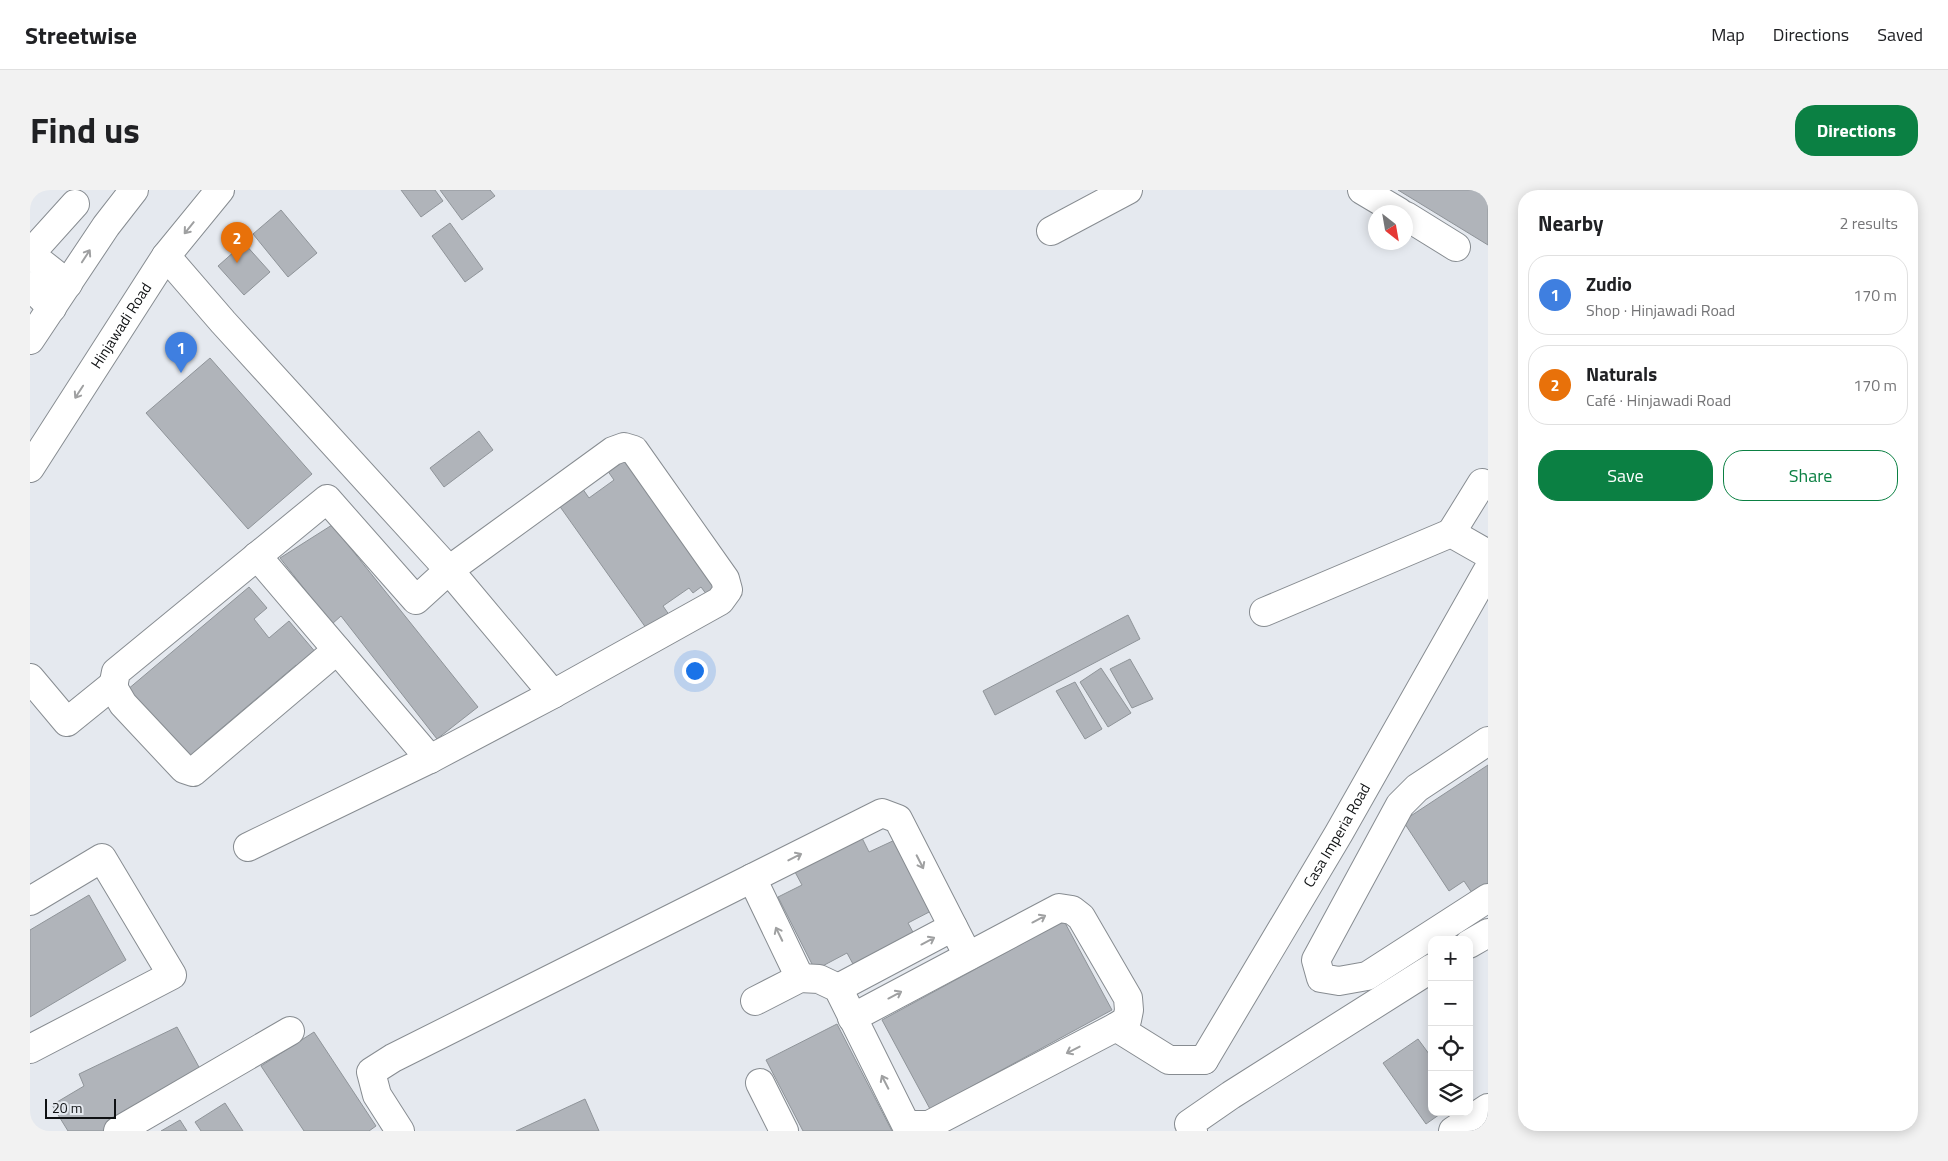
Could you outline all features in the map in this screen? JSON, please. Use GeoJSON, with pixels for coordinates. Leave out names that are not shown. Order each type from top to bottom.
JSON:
{"type":"FeatureCollection","features":[{"type":"Feature","properties":{"kind":"street"},"geometry":{"type":"LineString","coordinates":[[30,340],[106,226],[134,190]]}},
{"type":"Feature","properties":{"kind":"street","name":"Hinjawadi Road"},"geometry":{"type":"LineString","coordinates":[[30,468],[166,256],[220,190]]}},
{"type":"Feature","properties":{"kind":"street"},"geometry":{"type":"LineString","coordinates":[[1051,231],[1128,190]]}},
{"type":"Feature","properties":{"kind":"street"},"geometry":{"type":"LineString","coordinates":[[1362,190],[1387,205]]}},
{"type":"Feature","properties":{"kind":"street"},"geometry":{"type":"LineString","coordinates":[[68,284],[30,254],[75,204]]}},
{"type":"Feature","properties":{"kind":"street"},"geometry":{"type":"LineString","coordinates":[[1413,220],[1456,247]]}},
{"type":"Feature","properties":{"kind":"street"},"geometry":{"type":"LineString","coordinates":[[166,256],[223,322],[449,570],[553,694]]}},
{"type":"Feature","properties":{"kind":"street"},"geometry":{"type":"LineString","coordinates":[[30,286],[52,308]]}},
{"type":"Feature","properties":{"kind":"street"},"geometry":{"type":"LineString","coordinates":[[248,847],[430,759],[553,694],[720,601],[728,590],[725,579],[634,450],[624,447],[613,451],[449,570],[416,600],[327,499],[116,672],[113,688],[123,704],[184,769],[192,772],[337,650]]}},
{"type":"Feature","properties":{"kind":"street"},"geometry":{"type":"LineString","coordinates":[[1264,612],[1451,533],[1482,483]]}},
{"type":"Feature","properties":{"kind":"street"},"geometry":{"type":"LineString","coordinates":[[1451,533],[1488,554]]}},
{"type":"Feature","properties":{"kind":"street"},"geometry":{"type":"LineString","coordinates":[[257,556],[430,759]]}},
{"type":"Feature","properties":{"kind":"street","name":"Casa Imperia Road"},"geometry":{"type":"LineString","coordinates":[[1204,1060],[1339,834],[1488,570]]}},
{"type":"Feature","properties":{"kind":"street"},"geometry":{"type":"LineString","coordinates":[[30,678],[67,722],[114,684]]}},
{"type":"Feature","properties":{"kind":"street"},"geometry":{"type":"LineString","coordinates":[[1488,741],[1417,788],[1400,805],[1316,960],[1322,978],[1339,981],[1367,976],[1488,898]]}},
{"type":"Feature","properties":{"kind":"street"},"geometry":{"type":"LineString","coordinates":[[400,1131],[377,1095],[371,1072],[393,1058],[882,813],[898,819],[968,956]]}},
{"type":"Feature","properties":{"kind":"street"},"geometry":{"type":"LineString","coordinates":[[1339,834],[1375,851]]}},
{"type":"Feature","properties":{"kind":"street"},"geometry":{"type":"LineString","coordinates":[[30,901],[102,858],[172,975],[30,1048]]}},
{"type":"Feature","properties":{"kind":"street"},"geometry":{"type":"LineString","coordinates":[[752,878],[800,978]]}},
{"type":"Feature","properties":{"kind":"street"},"geometry":{"type":"LineString","coordinates":[[755,1001],[800,978],[819,979],[838,988],[852,1018],[908,1128],[929,1125],[1116,1027],[1127,1020],[1129,1010],[1128,998],[1081,917],[1072,910],[1059,908],[852,1018]]}},
{"type":"Feature","properties":{"kind":"street"},"geometry":{"type":"LineString","coordinates":[[838,988],[953,927]]}},
{"type":"Feature","properties":{"kind":"street"},"geometry":{"type":"LineString","coordinates":[[1473,942],[1488,933]]}},
{"type":"Feature","properties":{"kind":"street"},"geometry":{"type":"LineString","coordinates":[[1193,1131],[1189,1124],[1231,1095],[1428,971]]}},
{"type":"Feature","properties":{"kind":"street"},"geometry":{"type":"LineString","coordinates":[[1116,1027],[1169,1060],[1204,1060],[1231,1095]]}},
{"type":"Feature","properties":{"kind":"street"},"geometry":{"type":"LineString","coordinates":[[118,1131],[290,1030]]}},
{"type":"Feature","properties":{"kind":"street"},"geometry":{"type":"LineString","coordinates":[[760,1083],[784,1131]]}},
{"type":"Feature","properties":{"kind":"street"},"geometry":{"type":"LineString","coordinates":[[1454,1131],[1488,1108]]}},
{"type":"Feature","properties":{"kind":"building"},"geometry":{"type":"Polygon","coordinates":[[[401,190],[435,190],[443,201],[421,217],[401,190]]]}},
{"type":"Feature","properties":{"kind":"building"},"geometry":{"type":"Polygon","coordinates":[[[440,190],[490,190],[495,196],[462,220],[440,190]]]}},
{"type":"Feature","properties":{"kind":"building"},"geometry":{"type":"Polygon","coordinates":[[[1398,190],[1488,190],[1488,245],[1398,190]]]}},
{"type":"Feature","properties":{"kind":"building"},"geometry":{"type":"Polygon","coordinates":[[[281,210],[317,253],[288,277],[253,234],[281,210]]]}},
{"type":"Feature","properties":{"kind":"building"},"geometry":{"type":"Polygon","coordinates":[[[450,223],[483,269],[465,282],[432,236],[450,223]]]}},
{"type":"Feature","properties":{"kind":"building"},"geometry":{"type":"Polygon","coordinates":[[[244,243],[270,272],[244,295],[218,266],[244,243]]]}},
{"type":"Feature","properties":{"kind":"building"},"geometry":{"type":"Polygon","coordinates":[[[210,358],[312,474],[248,529],[146,413],[210,358]]]}},
{"type":"Feature","properties":{"kind":"building"},"geometry":{"type":"Polygon","coordinates":[[[479,431],[493,450],[444,487],[430,468],[479,431]]]}},
{"type":"Feature","properties":{"kind":"building"},"geometry":{"type":"Polygon","coordinates":[[[625,453],[720,586],[707,595],[701,587],[693,593],[689,588],[663,606],[672,619],[651,635],[556,501],[580,485],[589,498],[614,480],[605,467],[625,453]]]}},
{"type":"Feature","properties":{"kind":"building"},"geometry":{"type":"Polygon","coordinates":[[[332,525],[478,707],[437,739],[341,616],[332,624],[280,558],[332,525]]]}},
{"type":"Feature","properties":{"kind":"building"},"geometry":{"type":"Polygon","coordinates":[[[249,587],[267,608],[254,619],[269,638],[289,621],[317,654],[300,669],[296,665],[204,743],[207,747],[189,763],[127,690],[249,587]]]}},
{"type":"Feature","properties":{"kind":"building"},"geometry":{"type":"Polygon","coordinates":[[[1128,615],[1140,639],[995,715],[983,691],[1128,615]]]}},
{"type":"Feature","properties":{"kind":"building"},"geometry":{"type":"Polygon","coordinates":[[[1130,659],[1153,699],[1132,708],[1110,669],[1130,659]]]}},
{"type":"Feature","properties":{"kind":"building"},"geometry":{"type":"Polygon","coordinates":[[[1101,668],[1131,713],[1108,727],[1080,682],[1101,668]]]}},
{"type":"Feature","properties":{"kind":"building"},"geometry":{"type":"Polygon","coordinates":[[[1075,682],[1102,729],[1085,739],[1056,691],[1075,682]]]}},
{"type":"Feature","properties":{"kind":"building"},"geometry":{"type":"Polygon","coordinates":[[[1488,765],[1488,892],[1476,899],[1464,881],[1449,891],[1403,821],[1488,765]]]}},
{"type":"Feature","properties":{"kind":"building"},"geometry":{"type":"Polygon","coordinates":[[[862,838],[869,852],[897,839],[933,910],[908,923],[914,934],[853,964],[847,953],[815,970],[778,897],[802,885],[795,872],[862,838]]]}},
{"type":"Feature","properties":{"kind":"building"},"geometry":{"type":"Polygon","coordinates":[[[89,895],[126,960],[30,1017],[30,930],[89,895]]]}},
{"type":"Feature","properties":{"kind":"building"},"geometry":{"type":"Polygon","coordinates":[[[1064,921],[1112,1010],[930,1109],[882,1020],[1064,921]]]}},
{"type":"Feature","properties":{"kind":"building"},"geometry":{"type":"Polygon","coordinates":[[[837,1024],[892,1131],[803,1131],[766,1060],[837,1024]]]}},
{"type":"Feature","properties":{"kind":"building"},"geometry":{"type":"Polygon","coordinates":[[[177,1027],[205,1078],[105,1131],[68,1131],[52,1105],[84,1086],[79,1074],[177,1027]]]}},
{"type":"Feature","properties":{"kind":"building"},"geometry":{"type":"Polygon","coordinates":[[[314,1032],[376,1126],[369,1131],[304,1131],[261,1066],[314,1032]]]}},
{"type":"Feature","properties":{"kind":"building"},"geometry":{"type":"Polygon","coordinates":[[[1418,1039],[1428,1053],[1428,1116],[1437,1116],[1426,1124],[1383,1063],[1418,1039]]]}},
{"type":"Feature","properties":{"kind":"building"},"geometry":{"type":"Polygon","coordinates":[[[585,1099],[599,1131],[516,1131],[585,1099]]]}},
{"type":"Feature","properties":{"kind":"building"},"geometry":{"type":"Polygon","coordinates":[[[225,1103],[243,1131],[201,1131],[195,1122],[225,1103]]]}},
{"type":"Feature","properties":{"kind":"building"},"geometry":{"type":"Polygon","coordinates":[[[180,1120],[187,1131],[161,1131],[180,1120]]]}},
{"type":"Feature","properties":{"kind":"place","name":"Naturals"},"geometry":{"type":"Point","coordinates":[237,263]}},
{"type":"Feature","properties":{"kind":"place","name":"Zudio"},"geometry":{"type":"Point","coordinates":[181,373]}}]}
